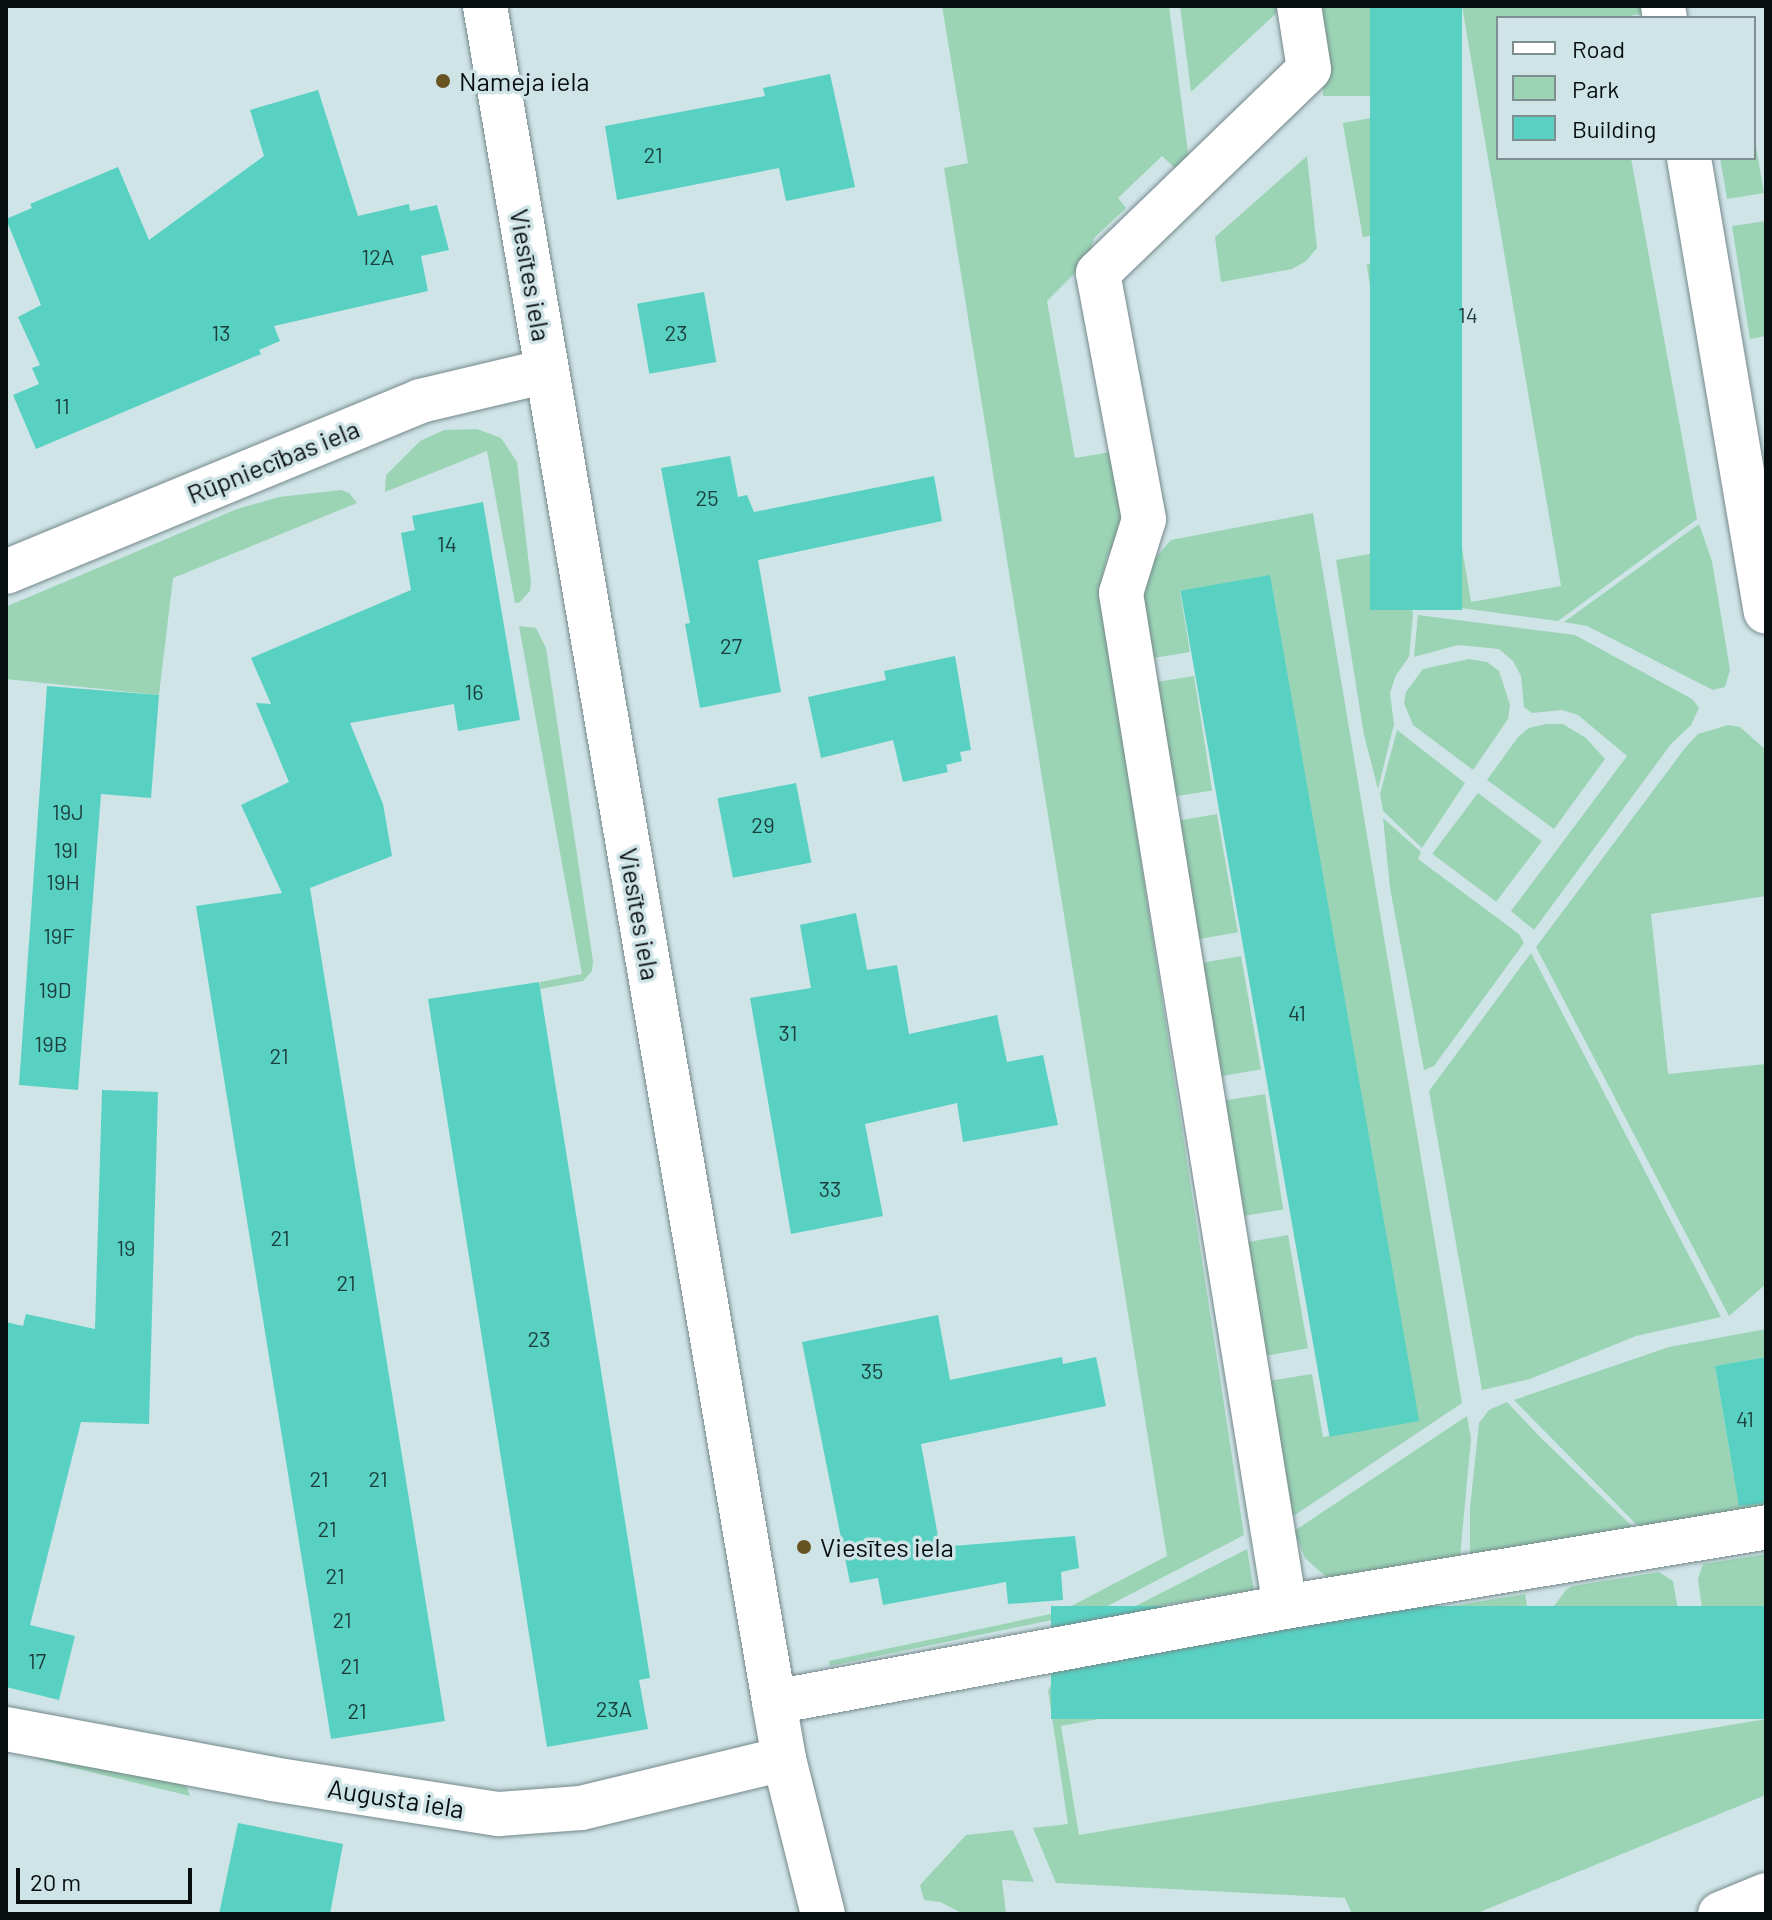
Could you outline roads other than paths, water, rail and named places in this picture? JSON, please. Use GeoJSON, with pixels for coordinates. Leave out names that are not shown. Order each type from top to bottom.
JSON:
{"type":"FeatureCollection","features":[{"type":"Feature","properties":{"kind":"street","name":"Viesītes iela"},"geometry":{"type":"LineString","coordinates":[[485,6],[784,1759],[823,1914]]}},
{"type":"Feature","properties":{"kind":"street"},"geometry":{"type":"LineString","coordinates":[[1285,1607],[1121,593],[1144,519],[1098,273],[1309,69],[1299,6]]}},
{"type":"Feature","properties":{"kind":"street"},"geometry":{"type":"LineString","coordinates":[[1689,160],[1766,612]]}},
{"type":"Feature","properties":{"kind":"street","name":"Rūpniecības iela"},"geometry":{"type":"LineString","coordinates":[[6,572],[420,401],[547,371]]}},
{"type":"Feature","properties":{"kind":"street"},"geometry":{"type":"LineString","coordinates":[[774,1702],[1285,1607],[1766,1527]]}},
{"type":"Feature","properties":{"kind":"street","name":"Augusta iela"},"geometry":{"type":"LineString","coordinates":[[6,1729],[257,1776],[499,1814],[581,1808],[784,1759]]}},
{"type":"Feature","properties":{"kind":"street"},"geometry":{"type":"LineString","coordinates":[[1720,1914],[1766,1895]]}},
{"type":"Feature","properties":{"kind":"place","name":"Nameja iela"},"geometry":{"type":"Point","coordinates":[443,81]}},
{"type":"Feature","properties":{"kind":"place","name":"Viesītes iela"},"geometry":{"type":"Point","coordinates":[804,1547]}}]}
